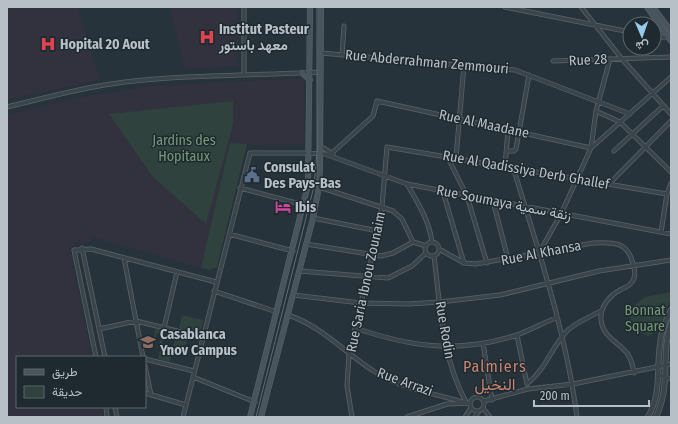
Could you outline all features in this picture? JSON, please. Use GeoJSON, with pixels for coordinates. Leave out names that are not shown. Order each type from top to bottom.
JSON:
{"type":"FeatureCollection","features":[{"type":"Feature","properties":{"kind":"main road"},"geometry":{"type":"LineString","coordinates":[[250,417],[293,251],[308,186],[310,7]]}},
{"type":"Feature","properties":{"kind":"main road"},"geometry":{"type":"LineString","coordinates":[[261,417],[300,271],[319,186],[321,7]]}},
{"type":"Feature","properties":{"kind":"main road"},"geometry":{"type":"LineString","coordinates":[[647,7],[669,39]]}},
{"type":"Feature","properties":{"kind":"main road"},"geometry":{"type":"LineString","coordinates":[[653,7],[671,31]]}},
{"type":"Feature","properties":{"kind":"main road"},"geometry":{"type":"LineString","coordinates":[[302,73],[310,80]]}},
{"type":"Feature","properties":{"kind":"street"},"geometry":{"type":"LineString","coordinates":[[244,7],[244,74]]}},
{"type":"Feature","properties":{"kind":"street"},"geometry":{"type":"LineString","coordinates":[[508,7],[622,31]]}},
{"type":"Feature","properties":{"kind":"street"},"geometry":{"type":"LineString","coordinates":[[581,7],[622,59],[671,114]]}},
{"type":"Feature","properties":{"kind":"street"},"geometry":{"type":"LineString","coordinates":[[342,55],[344,26]]}},
{"type":"Feature","properties":{"kind":"street","name":"Rue Abderrahman Zemmouri"},"geometry":{"type":"LineString","coordinates":[[321,53],[513,69],[598,103],[630,114]]}},
{"type":"Feature","properties":{"kind":"street","name":"Rue 28"},"geometry":{"type":"LineString","coordinates":[[553,62],[671,57]]}},
{"type":"Feature","properties":{"kind":"street"},"geometry":{"type":"LineString","coordinates":[[539,253],[561,214],[576,178],[591,148],[596,111],[610,59]]}},
{"type":"Feature","properties":{"kind":"street"},"geometry":{"type":"LineString","coordinates":[[456,158],[464,65]]}},
{"type":"Feature","properties":{"kind":"street"},"geometry":{"type":"LineString","coordinates":[[7,107],[110,84],[184,76],[321,72]]}},
{"type":"Feature","properties":{"kind":"street"},"geometry":{"type":"LineString","coordinates":[[507,151],[515,150],[529,75]]}},
{"type":"Feature","properties":{"kind":"street"},"geometry":{"type":"LineString","coordinates":[[591,148],[671,77]]}},
{"type":"Feature","properties":{"kind":"street","name":"Rue Al Maadane"},"geometry":{"type":"LineString","coordinates":[[332,153],[373,116],[377,101],[591,148]]}},
{"type":"Feature","properties":{"kind":"street"},"geometry":{"type":"LineString","coordinates":[[614,152],[663,106]]}},
{"type":"Feature","properties":{"kind":"street"},"geometry":{"type":"LineString","coordinates":[[596,111],[620,122],[671,172]]}},
{"type":"Feature","properties":{"kind":"street"},"geometry":{"type":"LineString","coordinates":[[609,184],[671,121]]}},
{"type":"Feature","properties":{"kind":"street"},"geometry":{"type":"LineString","coordinates":[[505,166],[508,130]]}},
{"type":"Feature","properties":{"kind":"street","name":"Rue Soumaya زنقة سمية"},"geometry":{"type":"LineString","coordinates":[[320,146],[340,160]]}},
{"type":"Feature","properties":{"kind":"street","name":"Rue Al Qadissiya Derb Ghallef"},"geometry":{"type":"LineString","coordinates":[[387,148],[390,146],[666,194]]}},
{"type":"Feature","properties":{"kind":"street","name":"Rue Saria Ibnou Zounaim"},"geometry":{"type":"LineString","coordinates":[[352,417],[348,386],[349,354],[378,232],[382,206],[387,148]]}},
{"type":"Feature","properties":{"kind":"street","name":"Rue Soumaya زنقة سمية"},"geometry":{"type":"LineString","coordinates":[[240,188],[250,154],[320,154],[384,175],[406,184],[493,202],[671,234]]}},
{"type":"Feature","properties":{"kind":"street"},"geometry":{"type":"LineString","coordinates":[[448,156],[466,196],[487,264]]}},
{"type":"Feature","properties":{"kind":"street"},"geometry":{"type":"LineString","coordinates":[[513,168],[548,283],[573,384],[577,417]]}},
{"type":"Feature","properties":{"kind":"street"},"geometry":{"type":"LineString","coordinates":[[406,184],[424,212],[432,242],[436,244],[439,249],[434,256],[430,256],[426,253]]}},
{"type":"Feature","properties":{"kind":"street"},"geometry":{"type":"LineString","coordinates":[[661,232],[666,194],[671,184]]}},
{"type":"Feature","properties":{"kind":"street"},"geometry":{"type":"LineString","coordinates":[[319,186],[382,206],[393,211],[402,219],[413,242]]}},
{"type":"Feature","properties":{"kind":"street"},"geometry":{"type":"LineString","coordinates":[[183,417],[240,188],[304,205]]}},
{"type":"Feature","properties":{"kind":"street"},"geometry":{"type":"LineString","coordinates":[[443,192],[464,263]]}},
{"type":"Feature","properties":{"kind":"street"},"geometry":{"type":"LineString","coordinates":[[493,202],[508,259]]}},
{"type":"Feature","properties":{"kind":"street"},"geometry":{"type":"LineString","coordinates":[[313,218],[378,232]]}},
{"type":"Feature","properties":{"kind":"street"},"geometry":{"type":"LineString","coordinates":[[229,234],[293,251]]}},
{"type":"Feature","properties":{"kind":"street"},"geometry":{"type":"LineString","coordinates":[[306,244],[373,256],[388,255],[413,242],[426,246]]}},
{"type":"Feature","properties":{"kind":"street"},"geometry":{"type":"LineString","coordinates":[[426,246],[432,242]]}},
{"type":"Feature","properties":{"kind":"street","name":"Rue Al Khansa"},"geometry":{"type":"LineString","coordinates":[[439,249],[464,263],[487,264],[593,243],[612,243],[620,245],[629,251],[634,266]]}},
{"type":"Feature","properties":{"kind":"street"},"geometry":{"type":"LineString","coordinates":[[300,271],[388,278],[401,273],[412,266],[426,253],[426,246]]}},
{"type":"Feature","properties":{"kind":"street"},"geometry":{"type":"LineString","coordinates":[[96,356],[74,250],[82,248],[91,249],[216,282]]}},
{"type":"Feature","properties":{"kind":"street"},"geometry":{"type":"LineString","coordinates":[[82,248],[105,356]]}},
{"type":"Feature","properties":{"kind":"street","name":"Rue Rodin"},"geometry":{"type":"LineString","coordinates":[[434,256],[446,347],[453,372],[468,403]]}},
{"type":"Feature","properties":{"kind":"street"},"geometry":{"type":"LineString","coordinates":[[124,258],[144,356]]}},
{"type":"Feature","properties":{"kind":"street"},"geometry":{"type":"LineString","coordinates":[[293,296],[361,303],[408,304],[440,302],[500,295],[599,271],[671,260]]}},
{"type":"Feature","properties":{"kind":"street"},"geometry":{"type":"LineString","coordinates":[[527,384],[540,373],[562,338],[575,325],[602,310],[614,294],[633,281],[634,266]]}},
{"type":"Feature","properties":{"kind":"street"},"geometry":{"type":"LineString","coordinates":[[79,272],[87,271]]}},
{"type":"Feature","properties":{"kind":"street"},"geometry":{"type":"LineString","coordinates":[[164,328],[177,272]]}},
{"type":"Feature","properties":{"kind":"street"},"geometry":{"type":"LineString","coordinates":[[214,291],[277,312]]}},
{"type":"Feature","properties":{"kind":"street"},"geometry":{"type":"LineString","coordinates":[[602,310],[602,321],[605,332],[612,341],[628,355],[634,373]]}},
{"type":"Feature","properties":{"kind":"street"},"geometry":{"type":"LineString","coordinates":[[648,417],[656,400],[662,331],[671,310]]}},
{"type":"Feature","properties":{"kind":"street","name":"Rue Arrazi"},"geometry":{"type":"LineString","coordinates":[[288,315],[318,330],[376,373],[396,382],[468,403]]}},
{"type":"Feature","properties":{"kind":"street"},"geometry":{"type":"LineString","coordinates":[[355,328],[405,343],[446,347],[483,343],[517,334],[556,318]]}},
{"type":"Feature","properties":{"kind":"street"},"geometry":{"type":"LineString","coordinates":[[99,329],[136,321],[202,337]]}},
{"type":"Feature","properties":{"kind":"street"},"geometry":{"type":"LineString","coordinates":[[656,417],[664,397],[668,365],[666,346],[671,323]]}},
{"type":"Feature","properties":{"kind":"street"},"geometry":{"type":"LineString","coordinates":[[517,334],[528,389]]}},
{"type":"Feature","properties":{"kind":"street"},"geometry":{"type":"LineString","coordinates":[[483,343],[492,400]]}},
{"type":"Feature","properties":{"kind":"street"},"geometry":{"type":"LineString","coordinates":[[146,359],[194,371]]}},
{"type":"Feature","properties":{"kind":"street"},"geometry":{"type":"LineString","coordinates":[[484,401],[528,389],[573,384],[668,365]]}},
{"type":"Feature","properties":{"kind":"street"},"geometry":{"type":"LineString","coordinates":[[146,372],[150,395]]}},
{"type":"Feature","properties":{"kind":"street"},"geometry":{"type":"LineString","coordinates":[[659,375],[671,379]]}},
{"type":"Feature","properties":{"kind":"street"},"geometry":{"type":"LineString","coordinates":[[193,377],[255,402]]}},
{"type":"Feature","properties":{"kind":"street"},"geometry":{"type":"LineString","coordinates":[[146,393],[186,405]]}},
{"type":"Feature","properties":{"kind":"street"},"geometry":{"type":"LineString","coordinates":[[408,417],[447,404],[468,403],[476,396],[481,397],[484,401]]}},
{"type":"Feature","properties":{"kind":"street"},"geometry":{"type":"LineString","coordinates":[[475,417],[483,408],[484,401]]}},
{"type":"Feature","properties":{"kind":"street"},"geometry":{"type":"LineString","coordinates":[[468,403],[471,408],[479,411]]}},
{"type":"Feature","properties":{"kind":"street"},"geometry":{"type":"LineString","coordinates":[[465,417],[471,408]]}},
{"type":"Feature","properties":{"kind":"street"},"geometry":{"type":"LineString","coordinates":[[483,408],[490,417]]}},
{"type":"Feature","properties":{"kind":"shaded area","name":"Hopital 20 Aout"},"geometry":{"type":"Polygon","coordinates":[[[7,7],[78,7],[100,80],[7,100],[7,7]]]}},
{"type":"Feature","properties":{"kind":"shaded area","name":"Institut Pasteur معهد باستور"},"geometry":{"type":"Polygon","coordinates":[[[169,7],[238,7],[238,66],[185,69],[169,7]]]}},
{"type":"Feature","properties":{"kind":"shaded area"},"geometry":{"type":"Polygon","coordinates":[[[304,78],[304,144],[247,145],[217,267],[210,270],[92,237],[91,242],[81,244],[78,241],[70,249],[92,356],[16,356],[16,408],[101,408],[103,417],[7,417],[7,115],[81,97],[152,86],[304,78]]]}},
{"type":"Feature","properties":{"kind":"green space","name":"Jardins des Hopitaux"},"geometry":{"type":"Polygon","coordinates":[[[233,101],[233,124],[206,224],[153,177],[109,114],[233,101]]]}},
{"type":"Feature","properties":{"kind":"green space"},"geometry":{"type":"Polygon","coordinates":[[[230,143],[247,144],[217,267],[210,270],[201,268],[230,143]]]}},
{"type":"Feature","properties":{"kind":"green space","name":"Bonnat Square"},"geometry":{"type":"Polygon","coordinates":[[[671,292],[671,299],[657,332],[648,336],[630,328],[631,308],[645,297],[671,292]]]}},
{"type":"Feature","properties":{"kind":"green space"},"geometry":{"type":"Polygon","coordinates":[[[182,315],[203,320],[201,331],[197,333],[179,328],[182,315]]]}},
{"type":"Feature","properties":{"kind":"green space"},"geometry":{"type":"Polygon","coordinates":[[[155,329],[165,331],[162,345],[173,348],[170,362],[158,359],[161,348],[158,347],[162,335],[156,333],[157,341],[154,341],[155,329]]]}},
{"type":"Feature","properties":{"kind":"green space"},"geometry":{"type":"Polygon","coordinates":[[[176,334],[188,337],[184,351],[173,348],[176,334]]]}},
{"type":"Feature","properties":{"kind":"tram line"},"geometry":{"type":"LineString","coordinates":[[256,417],[314,186],[317,153],[317,7]]}},
{"type":"Feature","properties":{"kind":"place","name":"Institut Pasteur معهد باستور"},"geometry":{"type":"Point","coordinates":[207,37]}},
{"type":"Feature","properties":{"kind":"place","name":"Hopital 20 Aout"},"geometry":{"type":"Point","coordinates":[48,44]}},
{"type":"Feature","properties":{"kind":"place","name":"Consulat Des Pays-Bas"},"geometry":{"type":"Point","coordinates":[252,175]}},
{"type":"Feature","properties":{"kind":"place","name":"Ibis"},"geometry":{"type":"Point","coordinates":[283,207]}},
{"type":"Feature","properties":{"kind":"place","name":"Casablanca Ynov Campus"},"geometry":{"type":"Point","coordinates":[148,342]}},
{"type":"Feature","properties":{"kind":"district","name":"Palmiers النخيل"},"geometry":{"type":"Point","coordinates":[495,375]}}]}
